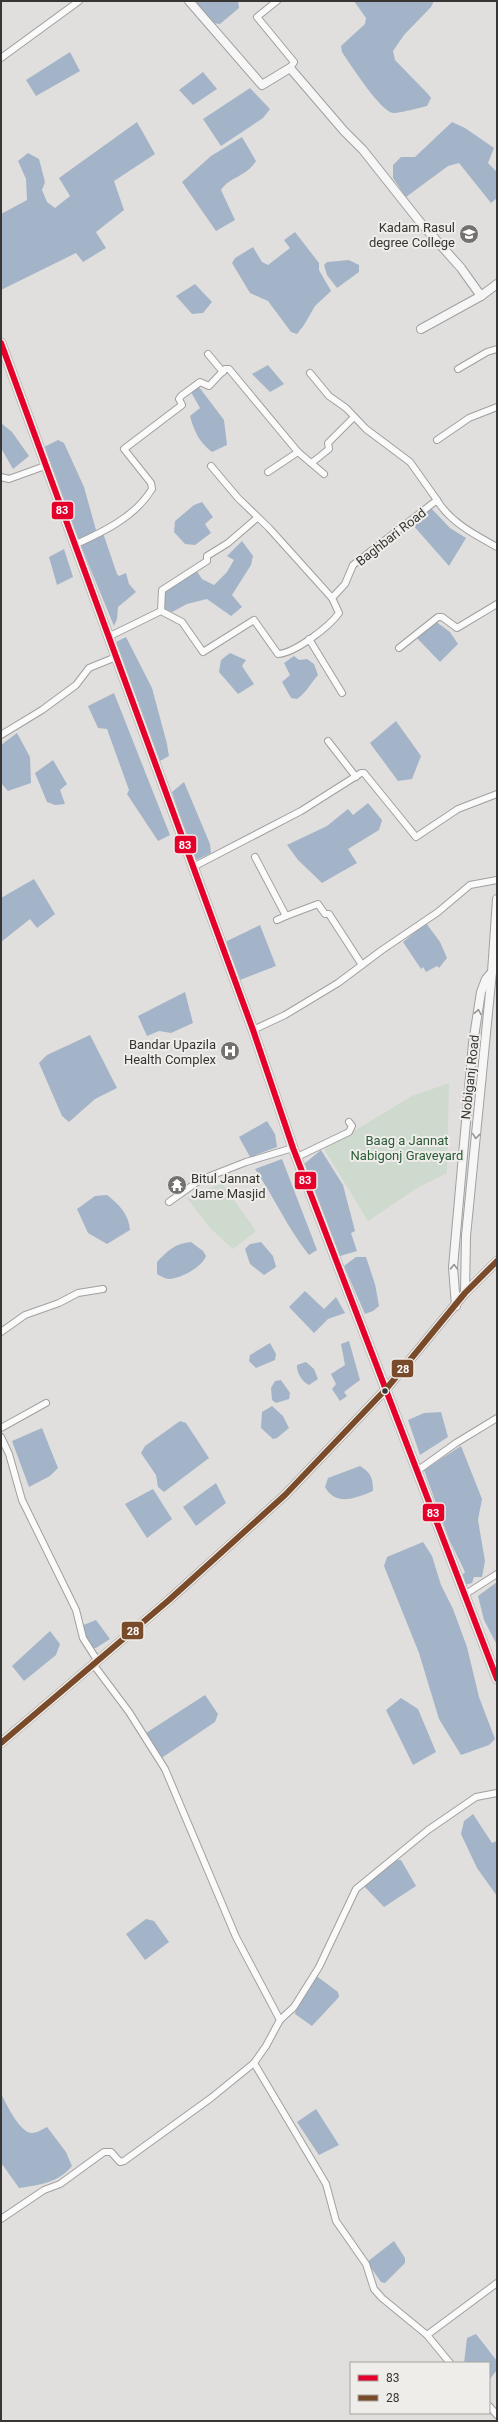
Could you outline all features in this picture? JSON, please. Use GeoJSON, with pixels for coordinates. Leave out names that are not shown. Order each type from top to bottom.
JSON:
{"type":"FeatureCollection","features":[{"type":"Feature","properties":{"kind":"main road"},"geometry":{"type":"LineString","coordinates":[[189,1],[262,85],[290,68],[344,131],[363,150],[420,222],[461,268],[481,296]]}},
{"type":"Feature","properties":{"kind":"main road"},"geometry":{"type":"LineString","coordinates":[[422,329],[481,296],[497,284]]}},
{"type":"Feature","properties":{"kind":"main road"},"geometry":{"type":"LineString","coordinates":[[1,343],[74,546],[196,865],[295,1152],[497,1679]]}},
{"type":"Feature","properties":{"kind":"main road","name":"Nobiganj Road"},"geometry":{"type":"LineString","coordinates":[[466,1294],[466,1236],[492,972],[496,946],[497,899]]}},
{"type":"Feature","properties":{"kind":"main road","name":"Nobiganj Road"},"geometry":{"type":"LineString","coordinates":[[456,1306],[453,1267],[473,1043],[482,992],[486,979],[492,972]]}},
{"type":"Feature","properties":{"kind":"main road"},"geometry":{"type":"LineString","coordinates":[[1,1743],[169,1600],[247,1530],[346,1432],[386,1388],[466,1294],[497,1261]]}},
{"type":"Feature","properties":{"kind":"street"},"geometry":{"type":"LineString","coordinates":[[1,58],[80,1]]}},
{"type":"Feature","properties":{"kind":"street"},"geometry":{"type":"LineString","coordinates":[[277,1],[256,17],[294,62],[290,68]]}},
{"type":"Feature","properties":{"kind":"street"},"geometry":{"type":"LineString","coordinates":[[458,369],[487,352],[497,349]]}},
{"type":"Feature","properties":{"kind":"street"},"geometry":{"type":"LineString","coordinates":[[208,354],[223,372]]}},
{"type":"Feature","properties":{"kind":"street"},"geometry":{"type":"LineString","coordinates":[[74,546],[114,525],[130,514],[152,489],[151,483],[124,449],[182,404],[179,399],[181,396],[200,382],[209,386],[223,372],[229,369],[298,452],[324,474]]}},
{"type":"Feature","properties":{"kind":"street"},"geometry":{"type":"LineString","coordinates":[[310,373],[329,396],[354,416],[366,429],[410,462],[437,500]]}},
{"type":"Feature","properties":{"kind":"street"},"geometry":{"type":"LineString","coordinates":[[437,440],[469,418],[497,407]]}},
{"type":"Feature","properties":{"kind":"street"},"geometry":{"type":"LineString","coordinates":[[311,463],[329,449],[328,443],[354,416]]}},
{"type":"Feature","properties":{"kind":"street"},"geometry":{"type":"LineString","coordinates":[[268,472],[298,452]]}},
{"type":"Feature","properties":{"kind":"street"},"geometry":{"type":"LineString","coordinates":[[1,477],[9,479],[45,466]]}},
{"type":"Feature","properties":{"kind":"street"},"geometry":{"type":"LineString","coordinates":[[161,611],[182,622],[203,652],[254,620],[278,654],[295,648],[309,639],[339,613],[332,598],[269,528],[257,518],[211,466]]}},
{"type":"Feature","properties":{"kind":"street","name":"Baghbari Road"},"geometry":{"type":"LineString","coordinates":[[332,598],[345,584],[353,565],[437,500],[444,512],[459,525],[497,547]]}},
{"type":"Feature","properties":{"kind":"street"},"geometry":{"type":"LineString","coordinates":[[161,611],[162,590],[207,561],[207,556],[228,543],[257,518]]}},
{"type":"Feature","properties":{"kind":"street"},"geometry":{"type":"LineString","coordinates":[[399,648],[440,616],[457,628],[497,604]]}},
{"type":"Feature","properties":{"kind":"street"},"geometry":{"type":"LineString","coordinates":[[108,637],[161,611]]}},
{"type":"Feature","properties":{"kind":"street"},"geometry":{"type":"LineString","coordinates":[[309,639],[342,693]]}},
{"type":"Feature","properties":{"kind":"street"},"geometry":{"type":"LineString","coordinates":[[1,735],[42,710],[76,684],[89,668],[116,657]]}},
{"type":"Feature","properties":{"kind":"street"},"geometry":{"type":"LineString","coordinates":[[328,741],[356,777]]}},
{"type":"Feature","properties":{"kind":"street"},"geometry":{"type":"LineString","coordinates":[[196,865],[301,811],[361,773],[364,773],[416,837],[458,809],[497,794]]}},
{"type":"Feature","properties":{"kind":"street"},"geometry":{"type":"LineString","coordinates":[[255,857],[286,916]]}},
{"type":"Feature","properties":{"kind":"street"},"geometry":{"type":"LineString","coordinates":[[253,1030],[285,1015],[338,983],[438,912],[470,885],[497,880]]}},
{"type":"Feature","properties":{"kind":"street"},"geometry":{"type":"LineString","coordinates":[[276,920],[318,904],[325,914],[329,914],[362,965]]}},
{"type":"Feature","properties":{"kind":"street"},"geometry":{"type":"LineString","coordinates":[[169,1202],[200,1180],[246,1162],[295,1152],[349,1132],[352,1126],[349,1122]]}},
{"type":"Feature","properties":{"kind":"street"},"geometry":{"type":"LineString","coordinates":[[1,1332],[25,1315],[59,1303],[78,1293],[103,1289]]}},
{"type":"Feature","properties":{"kind":"street"},"geometry":{"type":"LineString","coordinates":[[1,1428],[46,1403]]}},
{"type":"Feature","properties":{"kind":"street"},"geometry":{"type":"LineString","coordinates":[[417,1471],[456,1443],[497,1418]]}},
{"type":"Feature","properties":{"kind":"street"},"geometry":{"type":"LineString","coordinates":[[1,1438],[9,1454],[22,1500],[76,1610],[83,1638],[95,1662],[165,1769],[236,1937],[280,2020]]}},
{"type":"Feature","properties":{"kind":"street"},"geometry":{"type":"LineString","coordinates":[[464,1595],[497,1574]]}},
{"type":"Feature","properties":{"kind":"street"},"geometry":{"type":"LineString","coordinates":[[1,2219],[44,2190],[60,2184],[104,2152],[111,2152],[118,2160],[124,2161],[205,2102],[254,2063],[266,2046],[280,2020],[294,2007],[319,1967],[356,1888],[428,1830],[476,1797],[497,1792]]}},
{"type":"Feature","properties":{"kind":"street"},"geometry":{"type":"LineString","coordinates":[[254,2063],[326,2184],[336,2221],[366,2264],[374,2289],[382,2298],[427,2335],[449,2362]]}},
{"type":"Feature","properties":{"kind":"street"},"geometry":{"type":"LineString","coordinates":[[427,2335],[497,2283]]}},
{"type":"Feature","properties":{"kind":"street"},"geometry":{"type":"LineString","coordinates":[[490,2407],[497,2415]]}},
{"type":"Feature","properties":{"kind":"green space","name":"Baag a Jannat Nabigonj Graveyard"},"geometry":{"type":"Polygon","coordinates":[[[449,1083],[447,1173],[417,1188],[368,1221],[324,1149],[412,1096],[449,1083]]]}},
{"type":"Feature","properties":{"kind":"green space"},"geometry":{"type":"Polygon","coordinates":[[[222,1183],[256,1231],[233,1249],[210,1228],[187,1198],[222,1183]]]}},
{"type":"Feature","properties":{"kind":"water"},"geometry":{"type":"Polygon","coordinates":[[[189,1],[238,1],[239,8],[220,24],[206,22],[189,1]]]}},
{"type":"Feature","properties":{"kind":"water"},"geometry":{"type":"Polygon","coordinates":[[[354,1],[434,1],[431,7],[404,35],[393,51],[395,60],[431,98],[427,106],[395,113],[388,111],[381,105],[358,76],[342,52],[341,46],[365,24],[366,18],[354,1]]]}},
{"type":"Feature","properties":{"kind":"water"},"geometry":{"type":"Polygon","coordinates":[[[70,52],[80,71],[36,96],[26,80],[70,52]]]}},
{"type":"Feature","properties":{"kind":"water"},"geometry":{"type":"Polygon","coordinates":[[[203,72],[217,89],[193,105],[179,90],[203,72]]]}},
{"type":"Feature","properties":{"kind":"water"},"geometry":{"type":"Polygon","coordinates":[[[250,88],[270,109],[263,118],[221,146],[203,119],[250,88]]]}},
{"type":"Feature","properties":{"kind":"water"},"geometry":{"type":"Polygon","coordinates":[[[137,122],[155,154],[114,181],[124,210],[96,232],[106,248],[83,262],[76,253],[1,290],[1,214],[27,200],[26,179],[18,161],[28,153],[39,159],[45,182],[42,190],[47,202],[55,208],[70,196],[59,178],[137,122]]]}},
{"type":"Feature","properties":{"kind":"water"},"geometry":{"type":"Polygon","coordinates":[[[452,122],[465,128],[494,148],[488,163],[497,172],[497,198],[491,203],[459,163],[448,166],[406,197],[393,178],[393,165],[401,157],[415,157],[452,122]]]}},
{"type":"Feature","properties":{"kind":"water"},"geometry":{"type":"Polygon","coordinates":[[[242,137],[256,161],[247,170],[228,182],[221,190],[235,220],[216,231],[182,182],[211,156],[242,137]]]}},
{"type":"Feature","properties":{"kind":"water"},"geometry":{"type":"Polygon","coordinates":[[[295,232],[319,263],[319,270],[331,291],[315,306],[297,334],[291,332],[268,301],[250,293],[232,263],[235,258],[253,247],[262,262],[268,265],[290,248],[284,240],[295,232]]]}},
{"type":"Feature","properties":{"kind":"water"},"geometry":{"type":"Polygon","coordinates":[[[349,260],[359,265],[359,272],[337,288],[327,275],[324,265],[327,262],[349,260]]]}},
{"type":"Feature","properties":{"kind":"water"},"geometry":{"type":"Polygon","coordinates":[[[195,284],[212,302],[203,313],[192,314],[176,296],[195,284]]]}},
{"type":"Feature","properties":{"kind":"water"},"geometry":{"type":"Polygon","coordinates":[[[268,365],[284,384],[270,392],[252,374],[268,365]]]}},
{"type":"Feature","properties":{"kind":"water"},"geometry":{"type":"Polygon","coordinates":[[[199,387],[224,420],[227,445],[212,452],[198,436],[193,427],[190,416],[200,408],[191,392],[199,387]]]}},
{"type":"Feature","properties":{"kind":"water"},"geometry":{"type":"Polygon","coordinates":[[[1,423],[12,432],[29,456],[13,469],[1,448],[1,423]]]}},
{"type":"Feature","properties":{"kind":"water"},"geometry":{"type":"Polygon","coordinates":[[[58,440],[64,443],[84,487],[96,530],[90,536],[80,540],[77,540],[44,453],[44,447],[58,440]]]}},
{"type":"Feature","properties":{"kind":"water"},"geometry":{"type":"Polygon","coordinates":[[[202,502],[213,517],[205,524],[211,533],[195,545],[185,544],[174,532],[175,521],[194,505],[202,502]]]}},
{"type":"Feature","properties":{"kind":"water"},"geometry":{"type":"Polygon","coordinates":[[[430,507],[450,528],[466,538],[449,566],[412,524],[430,507]]]}},
{"type":"Feature","properties":{"kind":"water"},"geometry":{"type":"Polygon","coordinates":[[[103,533],[117,574],[119,576],[126,573],[129,584],[136,592],[118,607],[117,619],[114,626],[81,546],[103,533]]]}},
{"type":"Feature","properties":{"kind":"water"},"geometry":{"type":"Polygon","coordinates":[[[242,541],[253,556],[251,565],[232,595],[242,607],[231,616],[207,599],[187,604],[172,612],[162,608],[161,591],[196,570],[202,579],[214,585],[227,572],[234,560],[227,556],[242,541]]]}},
{"type":"Feature","properties":{"kind":"water"},"geometry":{"type":"Polygon","coordinates":[[[64,549],[73,577],[57,585],[49,557],[64,549]]]}},
{"type":"Feature","properties":{"kind":"water"},"geometry":{"type":"Polygon","coordinates":[[[435,621],[450,632],[458,644],[440,662],[416,637],[435,621]]]}},
{"type":"Feature","properties":{"kind":"water"},"geometry":{"type":"Polygon","coordinates":[[[126,637],[152,688],[169,756],[160,761],[114,643],[126,637]]]}},
{"type":"Feature","properties":{"kind":"water"},"geometry":{"type":"Polygon","coordinates":[[[230,653],[246,660],[242,666],[254,684],[238,694],[219,672],[221,660],[230,653]]]}},
{"type":"Feature","properties":{"kind":"water"},"geometry":{"type":"Polygon","coordinates":[[[294,656],[299,660],[307,659],[314,664],[318,675],[306,691],[297,699],[291,698],[282,682],[290,675],[284,663],[294,656]]]}},
{"type":"Feature","properties":{"kind":"water"},"geometry":{"type":"Polygon","coordinates":[[[114,693],[170,835],[158,841],[127,794],[129,790],[107,729],[98,728],[88,706],[114,693]]]}},
{"type":"Feature","properties":{"kind":"water"},"geometry":{"type":"Polygon","coordinates":[[[396,721],[421,756],[412,779],[398,781],[370,743],[396,721]]]}},
{"type":"Feature","properties":{"kind":"water"},"geometry":{"type":"Polygon","coordinates":[[[17,733],[30,757],[31,783],[8,791],[1,783],[1,745],[17,733]]]}},
{"type":"Feature","properties":{"kind":"water"},"geometry":{"type":"Polygon","coordinates":[[[53,760],[67,784],[60,790],[65,804],[55,805],[47,802],[35,773],[53,760]]]}},
{"type":"Feature","properties":{"kind":"water"},"geometry":{"type":"Polygon","coordinates":[[[184,782],[210,844],[211,853],[194,861],[172,792],[184,782]]]}},
{"type":"Feature","properties":{"kind":"water"},"geometry":{"type":"Polygon","coordinates":[[[368,803],[382,820],[379,830],[348,849],[357,863],[322,883],[298,860],[287,845],[327,826],[348,809],[353,815],[368,803]]]}},
{"type":"Feature","properties":{"kind":"water"},"geometry":{"type":"Polygon","coordinates":[[[34,879],[55,914],[37,928],[30,919],[1,942],[1,898],[34,879]]]}},
{"type":"Feature","properties":{"kind":"water"},"geometry":{"type":"Polygon","coordinates":[[[426,923],[440,942],[447,958],[439,968],[437,966],[426,972],[423,967],[421,969],[403,942],[426,923]]]}},
{"type":"Feature","properties":{"kind":"water"},"geometry":{"type":"Polygon","coordinates":[[[260,925],[276,966],[240,980],[225,942],[260,925]]]}},
{"type":"Feature","properties":{"kind":"water"},"geometry":{"type":"Polygon","coordinates":[[[185,992],[193,1023],[171,1033],[159,1031],[147,1036],[138,1016],[185,992]]]}},
{"type":"Feature","properties":{"kind":"water"},"geometry":{"type":"Polygon","coordinates":[[[90,1035],[117,1088],[95,1099],[69,1122],[62,1116],[39,1063],[47,1055],[90,1035]]]}},
{"type":"Feature","properties":{"kind":"water"},"geometry":{"type":"Polygon","coordinates":[[[267,1121],[275,1134],[277,1147],[250,1157],[239,1137],[267,1121]]]}},
{"type":"Feature","properties":{"kind":"water"},"geometry":{"type":"Polygon","coordinates":[[[321,1150],[343,1185],[355,1231],[351,1233],[357,1251],[340,1256],[304,1164],[321,1150]]]}},
{"type":"Feature","properties":{"kind":"water"},"geometry":{"type":"Polygon","coordinates":[[[282,1159],[317,1250],[309,1255],[294,1235],[255,1169],[282,1159]]]}},
{"type":"Feature","properties":{"kind":"water"},"geometry":{"type":"Polygon","coordinates":[[[107,1195],[123,1210],[128,1219],[130,1230],[107,1244],[88,1233],[77,1209],[95,1196],[107,1195]]]}},
{"type":"Feature","properties":{"kind":"water"},"geometry":{"type":"Polygon","coordinates":[[[191,1242],[203,1251],[206,1256],[196,1268],[180,1277],[168,1279],[157,1274],[157,1262],[164,1254],[176,1246],[191,1242]]]}},
{"type":"Feature","properties":{"kind":"water"},"geometry":{"type":"Polygon","coordinates":[[[261,1242],[273,1256],[276,1267],[264,1275],[250,1264],[245,1249],[250,1244],[261,1242]]]}},
{"type":"Feature","properties":{"kind":"water"},"geometry":{"type":"Polygon","coordinates":[[[356,1257],[366,1257],[375,1284],[379,1306],[373,1311],[365,1314],[344,1266],[356,1257]]]}},
{"type":"Feature","properties":{"kind":"water"},"geometry":{"type":"Polygon","coordinates":[[[305,1291],[324,1309],[336,1297],[345,1313],[328,1319],[314,1333],[289,1307],[305,1291]]]}},
{"type":"Feature","properties":{"kind":"water"},"geometry":{"type":"Polygon","coordinates":[[[349,1341],[360,1380],[344,1392],[347,1396],[340,1401],[332,1389],[336,1384],[331,1374],[345,1365],[341,1344],[349,1341]]]}},
{"type":"Feature","properties":{"kind":"water"},"geometry":{"type":"Polygon","coordinates":[[[270,1343],[276,1354],[275,1360],[256,1368],[249,1361],[250,1355],[270,1343]]]}},
{"type":"Feature","properties":{"kind":"water"},"geometry":{"type":"Polygon","coordinates":[[[306,1362],[314,1369],[318,1379],[309,1385],[302,1380],[297,1368],[297,1365],[306,1362]]]}},
{"type":"Feature","properties":{"kind":"water"},"geometry":{"type":"Polygon","coordinates":[[[281,1380],[290,1393],[289,1399],[276,1403],[272,1400],[271,1388],[275,1381],[281,1380]]]}},
{"type":"Feature","properties":{"kind":"water"},"geometry":{"type":"Polygon","coordinates":[[[272,1406],[283,1416],[289,1428],[277,1438],[273,1439],[261,1428],[262,1412],[272,1406]]]}},
{"type":"Feature","properties":{"kind":"water"},"geometry":{"type":"Polygon","coordinates":[[[441,1412],[448,1437],[420,1455],[408,1420],[424,1413],[441,1412]]]}},
{"type":"Feature","properties":{"kind":"water"},"geometry":{"type":"Polygon","coordinates":[[[180,1421],[186,1423],[209,1458],[164,1492],[158,1487],[156,1475],[141,1453],[145,1446],[180,1421]]]}},
{"type":"Feature","properties":{"kind":"water"},"geometry":{"type":"Polygon","coordinates":[[[42,1428],[58,1468],[50,1476],[29,1487],[12,1441],[42,1428]]]}},
{"type":"Feature","properties":{"kind":"water"},"geometry":{"type":"Polygon","coordinates":[[[461,1446],[482,1499],[478,1520],[485,1561],[482,1577],[474,1577],[472,1583],[465,1585],[460,1577],[465,1572],[449,1539],[424,1470],[461,1446]]]}},
{"type":"Feature","properties":{"kind":"water"},"geometry":{"type":"Polygon","coordinates":[[[360,1466],[371,1476],[373,1491],[353,1498],[341,1499],[335,1497],[325,1487],[328,1478],[360,1466]]]}},
{"type":"Feature","properties":{"kind":"water"},"geometry":{"type":"Polygon","coordinates":[[[216,1483],[226,1503],[196,1526],[183,1507],[216,1483]]]}},
{"type":"Feature","properties":{"kind":"water"},"geometry":{"type":"Polygon","coordinates":[[[153,1489],[172,1519],[147,1538],[125,1504],[153,1489]]]}},
{"type":"Feature","properties":{"kind":"water"},"geometry":{"type":"Polygon","coordinates":[[[423,1542],[432,1556],[441,1585],[453,1609],[467,1647],[479,1697],[495,1739],[489,1745],[461,1755],[439,1719],[419,1653],[384,1566],[387,1557],[423,1542]]]}},
{"type":"Feature","properties":{"kind":"water"},"geometry":{"type":"Polygon","coordinates":[[[497,1582],[497,1645],[484,1620],[478,1596],[497,1582]]]}},
{"type":"Feature","properties":{"kind":"water"},"geometry":{"type":"Polygon","coordinates":[[[96,1620],[110,1639],[96,1648],[91,1648],[85,1640],[81,1626],[96,1620]]]}},
{"type":"Feature","properties":{"kind":"water"},"geometry":{"type":"Polygon","coordinates":[[[50,1631],[60,1644],[56,1655],[24,1681],[12,1666],[50,1631]]]}},
{"type":"Feature","properties":{"kind":"water"},"geometry":{"type":"Polygon","coordinates":[[[205,1695],[218,1714],[215,1722],[160,1759],[146,1733],[205,1695]]]}},
{"type":"Feature","properties":{"kind":"water"},"geometry":{"type":"Polygon","coordinates":[[[401,1698],[418,1709],[436,1752],[413,1765],[386,1710],[401,1698]]]}},
{"type":"Feature","properties":{"kind":"water"},"geometry":{"type":"Polygon","coordinates":[[[473,1814],[492,1843],[497,1841],[497,1896],[477,1868],[461,1834],[464,1821],[473,1814]]]}},
{"type":"Feature","properties":{"kind":"water"},"geometry":{"type":"Polygon","coordinates":[[[390,1860],[401,1860],[416,1886],[384,1907],[362,1884],[390,1860]]]}},
{"type":"Feature","properties":{"kind":"water"},"geometry":{"type":"Polygon","coordinates":[[[146,1919],[154,1921],[169,1942],[145,1960],[126,1934],[146,1919]]]}},
{"type":"Feature","properties":{"kind":"water"},"geometry":{"type":"Polygon","coordinates":[[[315,1975],[338,1992],[339,1997],[312,2026],[295,2014],[296,2007],[315,1975]]]}},
{"type":"Feature","properties":{"kind":"water"},"geometry":{"type":"Polygon","coordinates":[[[1,2093],[18,2123],[27,2132],[34,2133],[47,2127],[66,2152],[72,2166],[67,2172],[48,2182],[19,2188],[2,2164],[1,2093]]]}},
{"type":"Feature","properties":{"kind":"water"},"geometry":{"type":"Polygon","coordinates":[[[316,2109],[339,2145],[319,2155],[297,2122],[316,2109]]]}},
{"type":"Feature","properties":{"kind":"water"},"geometry":{"type":"Polygon","coordinates":[[[394,2241],[405,2258],[405,2263],[385,2283],[381,2282],[367,2262],[394,2241]]]}},
{"type":"Feature","properties":{"kind":"water"},"geometry":{"type":"Polygon","coordinates":[[[476,2334],[497,2361],[497,2370],[490,2379],[490,2362],[464,2362],[467,2338],[476,2334]]]}},
{"type":"Feature","properties":{"kind":"transit line","name":"83"},"geometry":{"type":"LineString","coordinates":[[1,343],[253,1030],[293,1148],[497,1679]]}},
{"type":"Feature","properties":{"kind":"transit line","name":"28"},"geometry":{"type":"LineString","coordinates":[[1,1743],[169,1600],[285,1495],[387,1388],[465,1293],[497,1261]]}},
{"type":"Feature","properties":{"kind":"place","name":"Kadam Rasul degree College"},"geometry":{"type":"Point","coordinates":[469,234]}},
{"type":"Feature","properties":{"kind":"place","name":"Bandar Upazila Health Complex"},"geometry":{"type":"Point","coordinates":[230,1051]}},
{"type":"Feature","properties":{"kind":"place","name":"Bitul Jannat Jame Masjid"},"geometry":{"type":"Point","coordinates":[177,1185]}}]}
